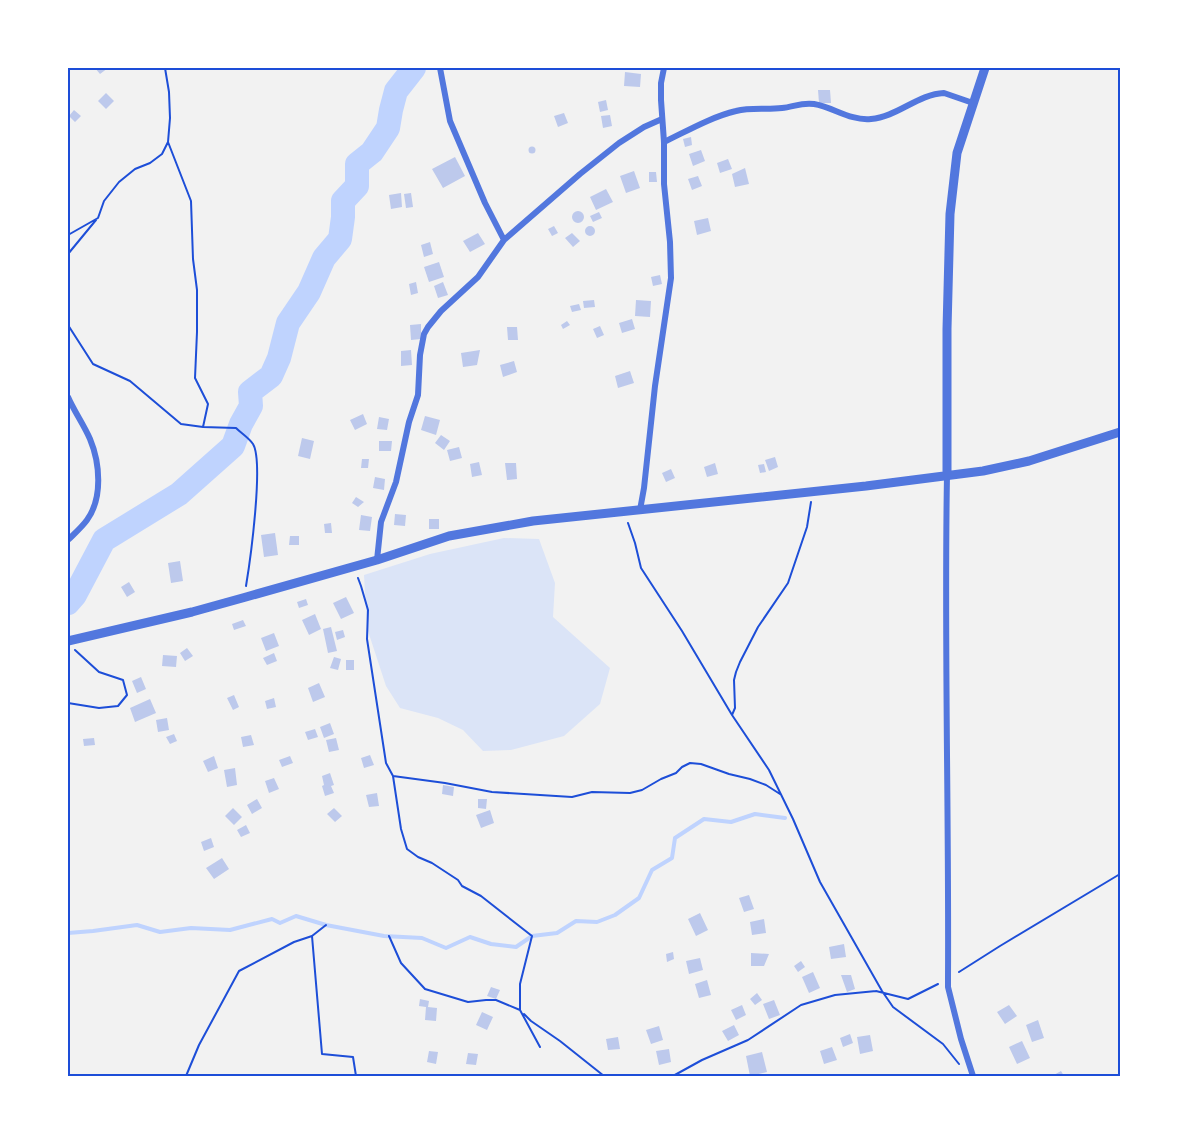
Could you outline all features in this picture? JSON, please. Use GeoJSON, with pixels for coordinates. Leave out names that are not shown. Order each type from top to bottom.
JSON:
{"type":"FeatureCollection","features":[{"type":"Feature","properties":{"kind":"street"},"geometry":{"type":"LineString","coordinates":[[440,68],[450,122],[485,203],[504,240]]}},
{"type":"Feature","properties":{"kind":"street"},"geometry":{"type":"LineString","coordinates":[[640,510],[671,278],[664,184],[661,82],[664,68]]}},
{"type":"Feature","properties":{"kind":"street"},"geometry":{"type":"LineString","coordinates":[[973,1077],[948,987],[947,330],[950,214],[957,153],[985,68]]}},
{"type":"Feature","properties":{"kind":"street"},"geometry":{"type":"LineString","coordinates":[[664,142],[720,116],[745,109],[780,109],[805,103],[827,107],[844,115],[867,120],[888,115],[940,93],[973,104]]}},
{"type":"Feature","properties":{"kind":"street"},"geometry":{"type":"LineString","coordinates":[[377,560],[381,522],[396,482],[409,422],[418,395],[420,355],[424,334],[432,321],[482,271],[504,240],[619,143],[662,119]]}},
{"type":"Feature","properties":{"kind":"street"},"geometry":{"type":"LineString","coordinates":[[68,397],[90,439],[96,458],[98,486],[95,505],[87,521],[68,540]]}},
{"type":"Feature","properties":{"kind":"street"},"geometry":{"type":"LineString","coordinates":[[68,641],[192,612],[377,560],[449,536],[533,521],[866,486],[983,471],[1029,461],[1120,432]]}},
{"type":"Feature","properties":{"kind":"path"},"geometry":{"type":"LineString","coordinates":[[165,68],[169,100],[168,142],[191,201],[193,259],[197,290],[195,378],[208,404],[203,427]]}},
{"type":"Feature","properties":{"kind":"path"},"geometry":{"type":"LineString","coordinates":[[68,254],[98,218],[104,201],[119,182],[135,169],[150,163],[162,154],[168,142]]}},
{"type":"Feature","properties":{"kind":"path"},"geometry":{"type":"LineString","coordinates":[[68,235],[98,218]]}},
{"type":"Feature","properties":{"kind":"path"},"geometry":{"type":"LineString","coordinates":[[68,325],[93,364],[130,381],[181,424],[236,428],[254,446],[257,469],[252,546],[245,588]]}},
{"type":"Feature","properties":{"kind":"path"},"geometry":{"type":"LineString","coordinates":[[732,715],[735,708],[736,672],[758,627],[788,583],[807,527],[813,491]]}},
{"type":"Feature","properties":{"kind":"path"},"geometry":{"type":"LineString","coordinates":[[624,512],[641,568],[732,715],[769,770],[820,882],[883,992],[893,1007],[944,1044],[962,1068]]}},
{"type":"Feature","properties":{"kind":"path"},"geometry":{"type":"LineString","coordinates":[[352,567],[361,586],[368,610],[367,639],[386,763],[393,776],[400,829],[407,849],[481,896],[532,936],[520,984],[520,1010],[540,1047]]}},
{"type":"Feature","properties":{"kind":"path"},"geometry":{"type":"LineString","coordinates":[[68,703],[99,708],[118,706],[127,695],[123,680],[99,672],[75,650]]}},
{"type":"Feature","properties":{"kind":"path"},"geometry":{"type":"LineString","coordinates":[[393,776],[492,792],[572,796],[592,792],[630,793],[642,790],[676,773],[690,763],[701,764],[750,779],[781,794]]}},
{"type":"Feature","properties":{"kind":"path"},"geometry":{"type":"LineString","coordinates":[[673,1077],[695,1064],[748,1040],[801,1005],[835,995],[876,991],[908,999],[948,979],[1000,945],[1120,874]]}},
{"type":"Feature","properties":{"kind":"path"},"geometry":{"type":"LineString","coordinates":[[186,1077],[199,1045],[239,971],[294,942],[312,936],[326,924]]}},
{"type":"Feature","properties":{"kind":"path"},"geometry":{"type":"LineString","coordinates":[[312,936],[322,1054],[352,1057],[356,1077]]}},
{"type":"Feature","properties":{"kind":"path"},"geometry":{"type":"LineString","coordinates":[[389,936],[401,963],[425,989],[468,1002],[496,1000],[520,1010],[604,1077]]}},
{"type":"Feature","properties":{"kind":"shaded area"},"geometry":{"type":"Polygon","coordinates":[[[504,538],[539,539],[555,583],[553,617],[610,668],[600,704],[564,736],[511,750],[483,751],[463,730],[438,718],[400,708],[386,686],[367,628],[364,575],[430,554],[504,538]]]}},
{"type":"Feature","properties":{"kind":"building"},"geometry":{"type":"Polygon","coordinates":[[[95,68],[108,68],[100,74],[95,68]]]}},
{"type":"Feature","properties":{"kind":"building"},"geometry":{"type":"Polygon","coordinates":[[[625,72],[641,74],[640,87],[624,86],[625,72]]]}},
{"type":"Feature","properties":{"kind":"building"},"geometry":{"type":"Polygon","coordinates":[[[818,90],[830,90],[831,103],[819,103],[818,90]]]}},
{"type":"Feature","properties":{"kind":"building"},"geometry":{"type":"Polygon","coordinates":[[[106,93],[114,101],[106,109],[98,101],[106,93]]]}},
{"type":"Feature","properties":{"kind":"building"},"geometry":{"type":"Polygon","coordinates":[[[606,100],[608,110],[600,112],[598,102],[606,100]]]}},
{"type":"Feature","properties":{"kind":"building"},"geometry":{"type":"Polygon","coordinates":[[[74,110],[81,116],[75,122],[69,116],[74,110]]]}},
{"type":"Feature","properties":{"kind":"building"},"geometry":{"type":"Polygon","coordinates":[[[564,113],[568,123],[558,127],[554,116],[564,113]]]}},
{"type":"Feature","properties":{"kind":"building"},"geometry":{"type":"Polygon","coordinates":[[[610,115],[612,126],[603,128],[601,116],[610,115]]]}},
{"type":"Feature","properties":{"kind":"building"},"geometry":{"type":"Polygon","coordinates":[[[691,137],[692,145],[685,147],[683,139],[691,137]]]}},
{"type":"Feature","properties":{"kind":"building"},"geometry":{"type":"Polygon","coordinates":[[[532,146],[536,150],[532,154],[528,150],[532,146]]]}},
{"type":"Feature","properties":{"kind":"building"},"geometry":{"type":"Polygon","coordinates":[[[701,150],[705,161],[693,166],[689,154],[701,150]]]}},
{"type":"Feature","properties":{"kind":"building"},"geometry":{"type":"Polygon","coordinates":[[[455,157],[465,176],[443,188],[432,169],[455,157]]]}},
{"type":"Feature","properties":{"kind":"building"},"geometry":{"type":"Polygon","coordinates":[[[728,159],[732,169],[720,173],[717,163],[728,159]]]}},
{"type":"Feature","properties":{"kind":"building"},"geometry":{"type":"Polygon","coordinates":[[[745,168],[749,184],[735,187],[732,174],[745,168]]]}},
{"type":"Feature","properties":{"kind":"building"},"geometry":{"type":"Polygon","coordinates":[[[634,171],[640,188],[626,193],[620,176],[634,171]]]}},
{"type":"Feature","properties":{"kind":"building"},"geometry":{"type":"Polygon","coordinates":[[[649,172],[656,172],[657,182],[649,182],[649,172]]]}},
{"type":"Feature","properties":{"kind":"building"},"geometry":{"type":"Polygon","coordinates":[[[698,176],[702,186],[692,190],[688,179],[698,176]]]}},
{"type":"Feature","properties":{"kind":"building"},"geometry":{"type":"Polygon","coordinates":[[[606,189],[613,202],[596,210],[590,197],[606,189]]]}},
{"type":"Feature","properties":{"kind":"building"},"geometry":{"type":"Polygon","coordinates":[[[401,193],[402,207],[391,209],[389,195],[401,193]]]}},
{"type":"Feature","properties":{"kind":"building"},"geometry":{"type":"Polygon","coordinates":[[[411,193],[413,207],[406,208],[404,194],[411,193]]]}},
{"type":"Feature","properties":{"kind":"building"},"geometry":{"type":"Polygon","coordinates":[[[580,211],[584,217],[580,223],[576,223],[572,215],[580,211]]]}},
{"type":"Feature","properties":{"kind":"building"},"geometry":{"type":"Polygon","coordinates":[[[599,212],[602,218],[593,222],[590,216],[599,212]]]}},
{"type":"Feature","properties":{"kind":"building"},"geometry":{"type":"Polygon","coordinates":[[[708,218],[711,231],[697,235],[694,221],[708,218]]]}},
{"type":"Feature","properties":{"kind":"building"},"geometry":{"type":"Polygon","coordinates":[[[554,226],[558,233],[552,236],[548,229],[554,226]]]}},
{"type":"Feature","properties":{"kind":"building"},"geometry":{"type":"Polygon","coordinates":[[[590,226],[594,227],[594,235],[590,236],[586,235],[585,231],[586,227],[590,226]]]}},
{"type":"Feature","properties":{"kind":"building"},"geometry":{"type":"Polygon","coordinates":[[[478,233],[485,244],[470,252],[463,241],[478,233]]]}},
{"type":"Feature","properties":{"kind":"building"},"geometry":{"type":"Polygon","coordinates":[[[572,233],[580,241],[573,247],[565,238],[572,233]]]}},
{"type":"Feature","properties":{"kind":"building"},"geometry":{"type":"Polygon","coordinates":[[[430,242],[433,254],[424,257],[421,245],[430,242]]]}},
{"type":"Feature","properties":{"kind":"building"},"geometry":{"type":"Polygon","coordinates":[[[439,262],[444,277],[429,282],[424,267],[439,262]]]}},
{"type":"Feature","properties":{"kind":"building"},"geometry":{"type":"Polygon","coordinates":[[[660,275],[662,284],[653,286],[651,277],[660,275]]]}},
{"type":"Feature","properties":{"kind":"building"},"geometry":{"type":"Polygon","coordinates":[[[416,282],[418,293],[411,295],[409,284],[416,282]]]}},
{"type":"Feature","properties":{"kind":"building"},"geometry":{"type":"Polygon","coordinates":[[[443,282],[448,295],[438,298],[434,286],[443,282]]]}},
{"type":"Feature","properties":{"kind":"building"},"geometry":{"type":"Polygon","coordinates":[[[594,300],[595,307],[584,308],[583,301],[594,300]]]}},
{"type":"Feature","properties":{"kind":"building"},"geometry":{"type":"Polygon","coordinates":[[[636,300],[651,301],[650,317],[635,316],[636,300]]]}},
{"type":"Feature","properties":{"kind":"building"},"geometry":{"type":"Polygon","coordinates":[[[579,304],[581,310],[572,312],[570,306],[579,304]]]}},
{"type":"Feature","properties":{"kind":"building"},"geometry":{"type":"Polygon","coordinates":[[[632,319],[635,329],[622,333],[619,323],[632,319]]]}},
{"type":"Feature","properties":{"kind":"building"},"geometry":{"type":"Polygon","coordinates":[[[567,321],[570,325],[563,329],[561,325],[567,321]]]}},
{"type":"Feature","properties":{"kind":"building"},"geometry":{"type":"Polygon","coordinates":[[[421,324],[421,339],[411,340],[410,325],[421,324]]]}},
{"type":"Feature","properties":{"kind":"building"},"geometry":{"type":"Polygon","coordinates":[[[600,326],[604,335],[597,338],[593,329],[600,326]]]}},
{"type":"Feature","properties":{"kind":"building"},"geometry":{"type":"Polygon","coordinates":[[[507,327],[517,327],[518,340],[508,340],[507,327]]]}},
{"type":"Feature","properties":{"kind":"building"},"geometry":{"type":"Polygon","coordinates":[[[411,350],[412,365],[401,366],[401,351],[411,350]]]}},
{"type":"Feature","properties":{"kind":"building"},"geometry":{"type":"Polygon","coordinates":[[[480,350],[477,365],[463,367],[461,353],[480,350]]]}},
{"type":"Feature","properties":{"kind":"building"},"geometry":{"type":"Polygon","coordinates":[[[514,361],[517,372],[503,377],[500,365],[514,361]]]}},
{"type":"Feature","properties":{"kind":"building"},"geometry":{"type":"Polygon","coordinates":[[[630,371],[634,383],[618,388],[615,376],[630,371]]]}},
{"type":"Feature","properties":{"kind":"building"},"geometry":{"type":"Polygon","coordinates":[[[363,414],[367,424],[355,430],[350,420],[363,414]]]}},
{"type":"Feature","properties":{"kind":"building"},"geometry":{"type":"Polygon","coordinates":[[[425,416],[440,420],[436,435],[421,430],[425,416]]]}},
{"type":"Feature","properties":{"kind":"building"},"geometry":{"type":"Polygon","coordinates":[[[379,417],[389,419],[387,430],[377,429],[379,417]]]}},
{"type":"Feature","properties":{"kind":"building"},"geometry":{"type":"Polygon","coordinates":[[[441,435],[450,441],[444,450],[435,443],[441,435]]]}},
{"type":"Feature","properties":{"kind":"building"},"geometry":{"type":"Polygon","coordinates":[[[302,438],[314,441],[310,459],[298,456],[302,438]]]}},
{"type":"Feature","properties":{"kind":"building"},"geometry":{"type":"Polygon","coordinates":[[[379,441],[392,441],[391,451],[379,451],[379,441]]]}},
{"type":"Feature","properties":{"kind":"building"},"geometry":{"type":"Polygon","coordinates":[[[459,447],[462,458],[450,461],[447,450],[459,447]]]}},
{"type":"Feature","properties":{"kind":"building"},"geometry":{"type":"Polygon","coordinates":[[[775,457],[778,467],[769,471],[765,460],[775,457]]]}},
{"type":"Feature","properties":{"kind":"building"},"geometry":{"type":"Polygon","coordinates":[[[362,459],[369,459],[368,468],[361,468],[362,459]]]}},
{"type":"Feature","properties":{"kind":"building"},"geometry":{"type":"Polygon","coordinates":[[[479,462],[482,475],[472,477],[470,464],[479,462]]]}},
{"type":"Feature","properties":{"kind":"building"},"geometry":{"type":"Polygon","coordinates":[[[505,463],[516,463],[517,479],[507,480],[505,463]]]}},
{"type":"Feature","properties":{"kind":"building"},"geometry":{"type":"Polygon","coordinates":[[[715,463],[718,474],[707,477],[704,467],[715,463]]]}},
{"type":"Feature","properties":{"kind":"building"},"geometry":{"type":"Polygon","coordinates":[[[764,464],[766,472],[760,473],[758,465],[764,464]]]}},
{"type":"Feature","properties":{"kind":"building"},"geometry":{"type":"Polygon","coordinates":[[[671,469],[675,478],[666,482],[662,473],[671,469]]]}},
{"type":"Feature","properties":{"kind":"building"},"geometry":{"type":"Polygon","coordinates":[[[375,477],[385,479],[384,490],[373,488],[375,477]]]}},
{"type":"Feature","properties":{"kind":"building"},"geometry":{"type":"Polygon","coordinates":[[[356,497],[364,502],[358,507],[352,503],[356,497]]]}},
{"type":"Feature","properties":{"kind":"building"},"geometry":{"type":"Polygon","coordinates":[[[395,514],[406,515],[405,526],[394,525],[395,514]]]}},
{"type":"Feature","properties":{"kind":"building"},"geometry":{"type":"Polygon","coordinates":[[[361,515],[372,517],[370,531],[359,530],[361,515]]]}},
{"type":"Feature","properties":{"kind":"building"},"geometry":{"type":"Polygon","coordinates":[[[429,519],[439,519],[439,529],[429,529],[429,519]]]}},
{"type":"Feature","properties":{"kind":"building"},"geometry":{"type":"Polygon","coordinates":[[[331,523],[332,533],[325,533],[324,524],[331,523]]]}},
{"type":"Feature","properties":{"kind":"building"},"geometry":{"type":"Polygon","coordinates":[[[275,533],[278,555],[264,557],[261,535],[275,533]]]}},
{"type":"Feature","properties":{"kind":"building"},"geometry":{"type":"Polygon","coordinates":[[[290,536],[299,536],[299,545],[289,545],[290,536]]]}},
{"type":"Feature","properties":{"kind":"building"},"geometry":{"type":"Polygon","coordinates":[[[180,561],[183,581],[171,583],[168,563],[180,561]]]}},
{"type":"Feature","properties":{"kind":"building"},"geometry":{"type":"Polygon","coordinates":[[[129,582],[135,592],[127,597],[121,587],[129,582]]]}},
{"type":"Feature","properties":{"kind":"building"},"geometry":{"type":"Polygon","coordinates":[[[346,597],[354,613],[341,619],[333,603],[346,597]]]}},
{"type":"Feature","properties":{"kind":"building"},"geometry":{"type":"Polygon","coordinates":[[[306,599],[308,605],[299,608],[297,602],[306,599]]]}},
{"type":"Feature","properties":{"kind":"building"},"geometry":{"type":"Polygon","coordinates":[[[315,614],[321,629],[309,635],[302,620],[315,614]]]}},
{"type":"Feature","properties":{"kind":"building"},"geometry":{"type":"Polygon","coordinates":[[[243,620],[246,626],[234,630],[232,624],[243,620]]]}},
{"type":"Feature","properties":{"kind":"building"},"geometry":{"type":"Polygon","coordinates":[[[331,627],[337,651],[328,653],[323,629],[331,627]]]}},
{"type":"Feature","properties":{"kind":"building"},"geometry":{"type":"Polygon","coordinates":[[[343,630],[345,637],[337,640],[335,632],[343,630]]]}},
{"type":"Feature","properties":{"kind":"building"},"geometry":{"type":"Polygon","coordinates":[[[274,633],[279,646],[266,651],[261,638],[274,633]]]}},
{"type":"Feature","properties":{"kind":"building"},"geometry":{"type":"Polygon","coordinates":[[[187,648],[193,656],[185,661],[180,653],[187,648]]]}},
{"type":"Feature","properties":{"kind":"building"},"geometry":{"type":"Polygon","coordinates":[[[274,653],[277,661],[267,665],[263,658],[274,653]]]}},
{"type":"Feature","properties":{"kind":"building"},"geometry":{"type":"Polygon","coordinates":[[[163,655],[177,656],[176,667],[162,666],[163,655]]]}},
{"type":"Feature","properties":{"kind":"building"},"geometry":{"type":"Polygon","coordinates":[[[334,657],[341,659],[338,670],[330,668],[334,657]]]}},
{"type":"Feature","properties":{"kind":"building"},"geometry":{"type":"Polygon","coordinates":[[[346,660],[354,660],[354,670],[346,670],[346,660]]]}},
{"type":"Feature","properties":{"kind":"building"},"geometry":{"type":"Polygon","coordinates":[[[141,677],[146,689],[137,693],[132,681],[141,677]]]}},
{"type":"Feature","properties":{"kind":"building"},"geometry":{"type":"Polygon","coordinates":[[[319,683],[325,697],[313,702],[308,688],[319,683]]]}},
{"type":"Feature","properties":{"kind":"building"},"geometry":{"type":"Polygon","coordinates":[[[234,695],[239,707],[233,710],[227,698],[234,695]]]}},
{"type":"Feature","properties":{"kind":"building"},"geometry":{"type":"Polygon","coordinates":[[[274,698],[276,707],[267,709],[265,701],[274,698]]]}},
{"type":"Feature","properties":{"kind":"building"},"geometry":{"type":"Polygon","coordinates":[[[150,699],[156,713],[135,722],[130,708],[150,699]]]}},
{"type":"Feature","properties":{"kind":"building"},"geometry":{"type":"Polygon","coordinates":[[[167,718],[169,730],[158,732],[156,720],[167,718]]]}},
{"type":"Feature","properties":{"kind":"building"},"geometry":{"type":"Polygon","coordinates":[[[330,723],[334,734],[324,738],[320,727],[330,723]]]}},
{"type":"Feature","properties":{"kind":"building"},"geometry":{"type":"Polygon","coordinates":[[[315,729],[318,737],[308,740],[305,732],[315,729]]]}},
{"type":"Feature","properties":{"kind":"building"},"geometry":{"type":"Polygon","coordinates":[[[174,734],[177,741],[170,744],[166,737],[174,734]]]}},
{"type":"Feature","properties":{"kind":"building"},"geometry":{"type":"Polygon","coordinates":[[[251,735],[254,745],[243,747],[241,737],[251,735]]]}},
{"type":"Feature","properties":{"kind":"building"},"geometry":{"type":"Polygon","coordinates":[[[94,738],[95,745],[84,746],[83,739],[94,738]]]}},
{"type":"Feature","properties":{"kind":"building"},"geometry":{"type":"Polygon","coordinates":[[[336,738],[339,750],[329,752],[326,740],[336,738]]]}},
{"type":"Feature","properties":{"kind":"building"},"geometry":{"type":"Polygon","coordinates":[[[370,755],[374,765],[364,768],[361,758],[370,755]]]}},
{"type":"Feature","properties":{"kind":"building"},"geometry":{"type":"Polygon","coordinates":[[[214,756],[218,768],[208,772],[203,761],[214,756]]]}},
{"type":"Feature","properties":{"kind":"building"},"geometry":{"type":"Polygon","coordinates":[[[290,756],[293,763],[282,767],[279,760],[290,756]]]}},
{"type":"Feature","properties":{"kind":"building"},"geometry":{"type":"Polygon","coordinates":[[[235,768],[237,785],[227,787],[224,770],[235,768]]]}},
{"type":"Feature","properties":{"kind":"building"},"geometry":{"type":"Polygon","coordinates":[[[330,773],[334,793],[325,796],[322,776],[330,773]]]}},
{"type":"Feature","properties":{"kind":"building"},"geometry":{"type":"Polygon","coordinates":[[[274,778],[279,789],[269,793],[265,781],[274,778]]]}},
{"type":"Feature","properties":{"kind":"building"},"geometry":{"type":"Polygon","coordinates":[[[443,785],[454,787],[453,796],[442,794],[443,785]]]}},
{"type":"Feature","properties":{"kind":"building"},"geometry":{"type":"Polygon","coordinates":[[[377,793],[379,806],[369,807],[366,795],[377,793]]]}},
{"type":"Feature","properties":{"kind":"building"},"geometry":{"type":"Polygon","coordinates":[[[257,799],[262,808],[252,814],[247,805],[257,799]]]}},
{"type":"Feature","properties":{"kind":"building"},"geometry":{"type":"Polygon","coordinates":[[[478,799],[487,799],[486,809],[478,808],[478,799]]]}},
{"type":"Feature","properties":{"kind":"building"},"geometry":{"type":"Polygon","coordinates":[[[233,808],[242,817],[234,825],[225,816],[233,808]]]}},
{"type":"Feature","properties":{"kind":"building"},"geometry":{"type":"Polygon","coordinates":[[[334,808],[342,816],[335,822],[327,814],[334,808]]]}},
{"type":"Feature","properties":{"kind":"building"},"geometry":{"type":"Polygon","coordinates":[[[490,810],[494,823],[481,828],[476,815],[490,810]]]}},
{"type":"Feature","properties":{"kind":"building"},"geometry":{"type":"Polygon","coordinates":[[[246,825],[250,833],[241,837],[237,830],[246,825]]]}},
{"type":"Feature","properties":{"kind":"building"},"geometry":{"type":"Polygon","coordinates":[[[211,838],[214,847],[204,851],[201,842],[211,838]]]}},
{"type":"Feature","properties":{"kind":"building"},"geometry":{"type":"Polygon","coordinates":[[[222,858],[229,869],[214,879],[206,868],[222,858]]]}},
{"type":"Feature","properties":{"kind":"building"},"geometry":{"type":"Polygon","coordinates":[[[749,895],[754,909],[744,912],[739,898],[749,895]]]}},
{"type":"Feature","properties":{"kind":"building"},"geometry":{"type":"Polygon","coordinates":[[[700,913],[708,930],[696,936],[688,919],[700,913]]]}},
{"type":"Feature","properties":{"kind":"building"},"geometry":{"type":"Polygon","coordinates":[[[764,919],[766,933],[752,935],[750,922],[764,919]]]}},
{"type":"Feature","properties":{"kind":"building"},"geometry":{"type":"Polygon","coordinates":[[[844,944],[846,957],[831,959],[829,947],[844,944]]]}},
{"type":"Feature","properties":{"kind":"building"},"geometry":{"type":"Polygon","coordinates":[[[673,952],[674,959],[667,962],[666,954],[673,952]]]}},
{"type":"Feature","properties":{"kind":"building"},"geometry":{"type":"Polygon","coordinates":[[[751,953],[769,954],[764,966],[751,966],[751,953]]]}},
{"type":"Feature","properties":{"kind":"building"},"geometry":{"type":"Polygon","coordinates":[[[700,958],[703,970],[689,974],[686,961],[700,958]]]}},
{"type":"Feature","properties":{"kind":"building"},"geometry":{"type":"Polygon","coordinates":[[[801,961],[805,967],[798,972],[794,966],[801,961]]]}},
{"type":"Feature","properties":{"kind":"building"},"geometry":{"type":"Polygon","coordinates":[[[813,972],[820,988],[809,993],[802,977],[813,972]]]}},
{"type":"Feature","properties":{"kind":"building"},"geometry":{"type":"Polygon","coordinates":[[[841,975],[851,975],[855,989],[847,992],[841,975]]]}},
{"type":"Feature","properties":{"kind":"building"},"geometry":{"type":"Polygon","coordinates":[[[707,980],[711,995],[699,998],[695,984],[707,980]]]}},
{"type":"Feature","properties":{"kind":"building"},"geometry":{"type":"Polygon","coordinates":[[[491,987],[500,990],[496,999],[487,996],[491,987]]]}},
{"type":"Feature","properties":{"kind":"building"},"geometry":{"type":"Polygon","coordinates":[[[757,993],[762,1000],[755,1005],[750,999],[757,993]]]}},
{"type":"Feature","properties":{"kind":"building"},"geometry":{"type":"Polygon","coordinates":[[[420,999],[429,1001],[428,1007],[437,1008],[436,1021],[425,1020],[426,1007],[419,1006],[420,999]]]}},
{"type":"Feature","properties":{"kind":"building"},"geometry":{"type":"Polygon","coordinates":[[[774,1000],[780,1015],[769,1019],[763,1004],[774,1000]]]}},
{"type":"Feature","properties":{"kind":"building"},"geometry":{"type":"Polygon","coordinates":[[[742,1005],[746,1015],[736,1020],[731,1010],[742,1005]]]}},
{"type":"Feature","properties":{"kind":"building"},"geometry":{"type":"Polygon","coordinates":[[[1009,1005],[1017,1016],[1005,1024],[997,1012],[1009,1005]]]}},
{"type":"Feature","properties":{"kind":"building"},"geometry":{"type":"Polygon","coordinates":[[[482,1012],[493,1017],[487,1030],[476,1025],[482,1012]]]}},
{"type":"Feature","properties":{"kind":"building"},"geometry":{"type":"Polygon","coordinates":[[[1038,1020],[1044,1038],[1032,1042],[1026,1025],[1038,1020]]]}},
{"type":"Feature","properties":{"kind":"building"},"geometry":{"type":"Polygon","coordinates":[[[734,1025],[739,1035],[728,1041],[722,1031],[734,1025]]]}},
{"type":"Feature","properties":{"kind":"building"},"geometry":{"type":"Polygon","coordinates":[[[659,1026],[663,1040],[651,1044],[646,1030],[659,1026]]]}},
{"type":"Feature","properties":{"kind":"building"},"geometry":{"type":"Polygon","coordinates":[[[850,1034],[853,1043],[843,1047],[840,1038],[850,1034]]]}},
{"type":"Feature","properties":{"kind":"building"},"geometry":{"type":"Polygon","coordinates":[[[870,1035],[873,1051],[860,1054],[857,1037],[870,1035]]]}},
{"type":"Feature","properties":{"kind":"building"},"geometry":{"type":"Polygon","coordinates":[[[618,1037],[620,1049],[608,1050],[606,1039],[618,1037]]]}},
{"type":"Feature","properties":{"kind":"building"},"geometry":{"type":"Polygon","coordinates":[[[1022,1041],[1030,1058],[1017,1064],[1009,1047],[1022,1041]]]}},
{"type":"Feature","properties":{"kind":"building"},"geometry":{"type":"Polygon","coordinates":[[[832,1047],[837,1060],[824,1064],[820,1051],[832,1047]]]}},
{"type":"Feature","properties":{"kind":"building"},"geometry":{"type":"Polygon","coordinates":[[[669,1049],[671,1062],[659,1065],[656,1051],[669,1049]]]}},
{"type":"Feature","properties":{"kind":"building"},"geometry":{"type":"Polygon","coordinates":[[[429,1051],[438,1052],[436,1064],[427,1062],[429,1051]]]}},
{"type":"Feature","properties":{"kind":"building"},"geometry":{"type":"Polygon","coordinates":[[[762,1052],[767,1072],[750,1076],[746,1056],[762,1052]]]}},
{"type":"Feature","properties":{"kind":"building"},"geometry":{"type":"Polygon","coordinates":[[[468,1053],[478,1054],[476,1065],[466,1064],[468,1053]]]}},
{"type":"Feature","properties":{"kind":"building"},"geometry":{"type":"Polygon","coordinates":[[[1061,1071],[1064,1076],[1052,1076],[1061,1071]]]}},
{"type":"Feature","properties":{"kind":"waterway"},"geometry":{"type":"LineString","coordinates":[[68,603],[75,595],[104,540],[179,494],[233,446],[251,406],[250,392],[271,376],[279,358],[288,323],[309,292],[324,258],[340,239],[343,201],[357,186],[357,164],[372,152],[388,128],[396,91],[414,68]]}},
{"type":"Feature","properties":{"kind":"waterway"},"geometry":{"type":"LineString","coordinates":[[68,933],[137,925],[160,932],[191,928],[230,930],[272,919],[280,923],[296,916],[326,925],[384,936],[422,938],[446,948],[470,937],[491,944],[516,947],[532,936],[557,933],[576,921],[597,922],[615,915],[639,898],[652,870],[672,858],[675,838],[704,819],[731,822],[755,814],[785,818]]}}]}
